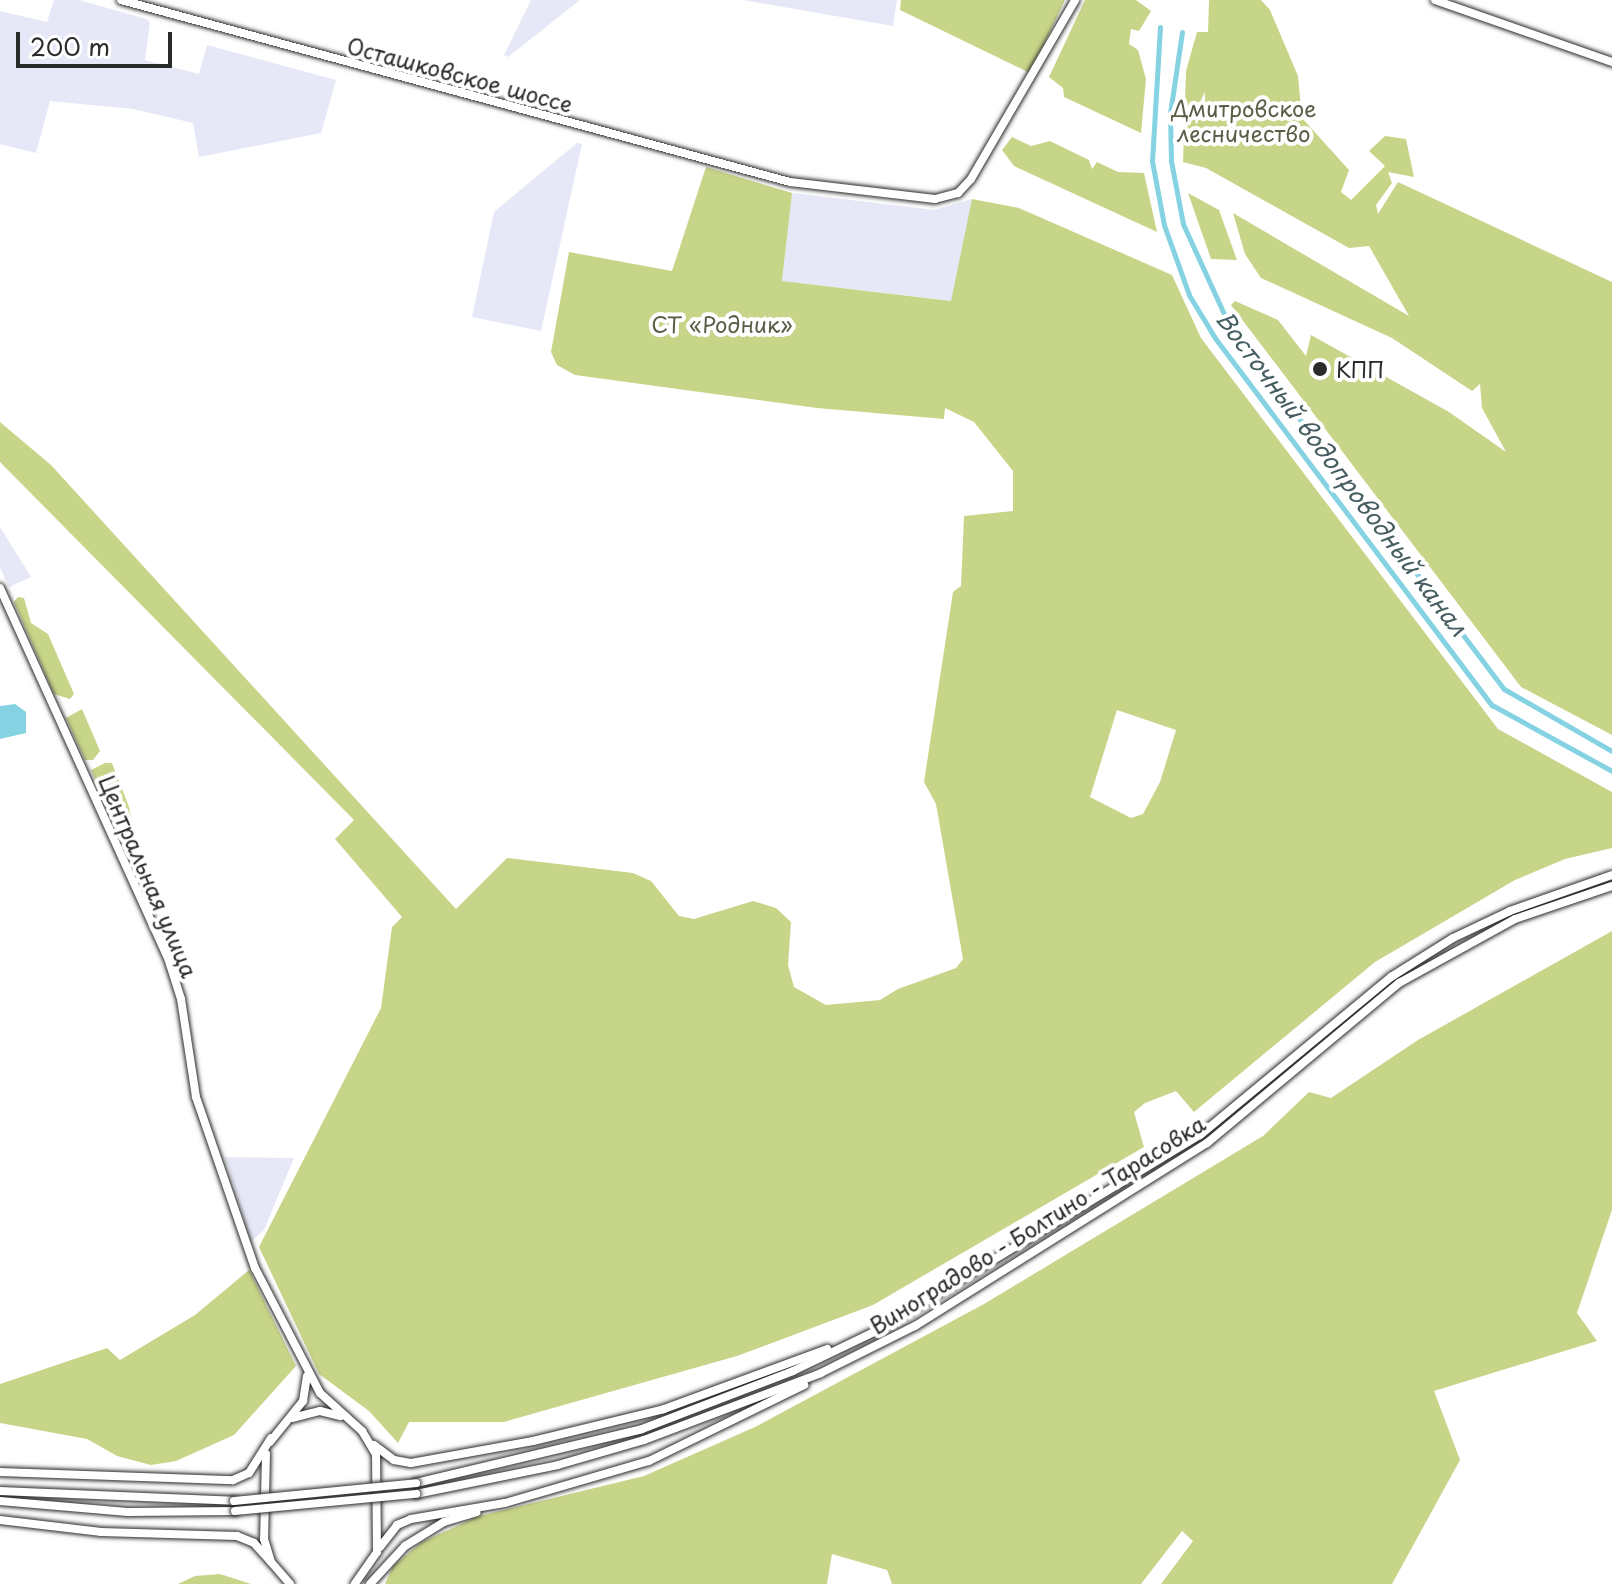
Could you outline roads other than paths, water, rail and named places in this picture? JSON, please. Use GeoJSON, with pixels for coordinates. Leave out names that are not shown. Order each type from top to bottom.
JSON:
{"type":"FeatureCollection","features":[{"type":"Feature","properties":{"kind":"main road","name":"Осташковское шоссе"},"geometry":{"type":"LineString","coordinates":[[121,0],[790,182],[894,198],[935,199],[958,193],[1048,55],[1075,0]]}},
{"type":"Feature","properties":{"kind":"main road"},"geometry":{"type":"LineString","coordinates":[[1435,0],[1612,62]]}},
{"type":"Feature","properties":{"kind":"main road","name":"Центральная улица"},"geometry":{"type":"LineString","coordinates":[[0,588],[168,958],[181,999],[196,1097],[243,1236],[320,1393],[371,1442],[394,1460],[411,1463],[533,1441],[664,1409],[876,1331]]}},
{"type":"Feature","properties":{"kind":"main road","name":"Виноградово - Болтино - Тарасовка"},"geometry":{"type":"LineString","coordinates":[[0,1491],[234,1501],[416,1483],[642,1429],[793,1371],[876,1331],[1200,1135],[1391,977],[1441,946],[1510,911],[1612,875]]}},
{"type":"Feature","properties":{"kind":"main road","name":"Виноградово - Болтино - Тарасовка"},"geometry":{"type":"LineString","coordinates":[[0,1501],[128,1512],[235,1511],[416,1494],[544,1468],[644,1440],[844,1362],[915,1326],[1207,1143],[1399,983],[1515,919],[1612,886]]}},
{"type":"Feature","properties":{"kind":"main road"},"geometry":{"type":"LineString","coordinates":[[370,1584],[405,1546],[444,1522],[649,1461],[762,1409],[844,1362]]}},
{"type":"Feature","properties":{"kind":"main road"},"geometry":{"type":"LineString","coordinates":[[0,1472],[225,1481],[249,1473],[271,1438],[303,1401],[306,1367]]}},
{"type":"Feature","properties":{"kind":"main road"},"geometry":{"type":"LineString","coordinates":[[283,1424],[309,1412],[345,1418]]}},
{"type":"Feature","properties":{"kind":"main road"},"geometry":{"type":"LineString","coordinates":[[271,1438],[262,1488],[271,1562]]}},
{"type":"Feature","properties":{"kind":"main road"},"geometry":{"type":"LineString","coordinates":[[371,1442],[380,1487],[377,1552]]}},
{"type":"Feature","properties":{"kind":"main road"},"geometry":{"type":"LineString","coordinates":[[352,1584],[363,1575],[389,1533],[411,1519],[505,1503]]}},
{"type":"Feature","properties":{"kind":"main road"},"geometry":{"type":"LineString","coordinates":[[0,1520],[101,1532],[237,1536],[254,1543],[289,1582]]}},
{"type":"Feature","properties":{"kind":"water"},"geometry":{"type":"Polygon","coordinates":[[[15,704],[26,712],[26,733],[0,739],[0,706],[15,704]]]}},
{"type":"Feature","properties":{"kind":"waterway","name":"Восточный водопроводный канал"},"geometry":{"type":"LineString","coordinates":[[1160,27],[1152,161],[1164,225],[1189,295],[1215,338],[1492,705],[1612,771]]}},
{"type":"Feature","properties":{"kind":"waterway","name":"Восточный водопроводный канал"},"geometry":{"type":"LineString","coordinates":[[1182,32],[1170,113],[1171,161],[1183,224],[1230,327],[1504,689],[1612,751]]}},
{"type":"Feature","properties":{"kind":"place","name":"КПП"},"geometry":{"type":"Point","coordinates":[1320,369]}},
{"type":"Feature","properties":{"kind":"park label","name":"Дмитровское лесничество"},"geometry":{"type":"Point","coordinates":[1244,120]}},
{"type":"Feature","properties":{"kind":"park label","name":"СТ «Родник»"},"geometry":{"type":"Point","coordinates":[722,324]}}]}
